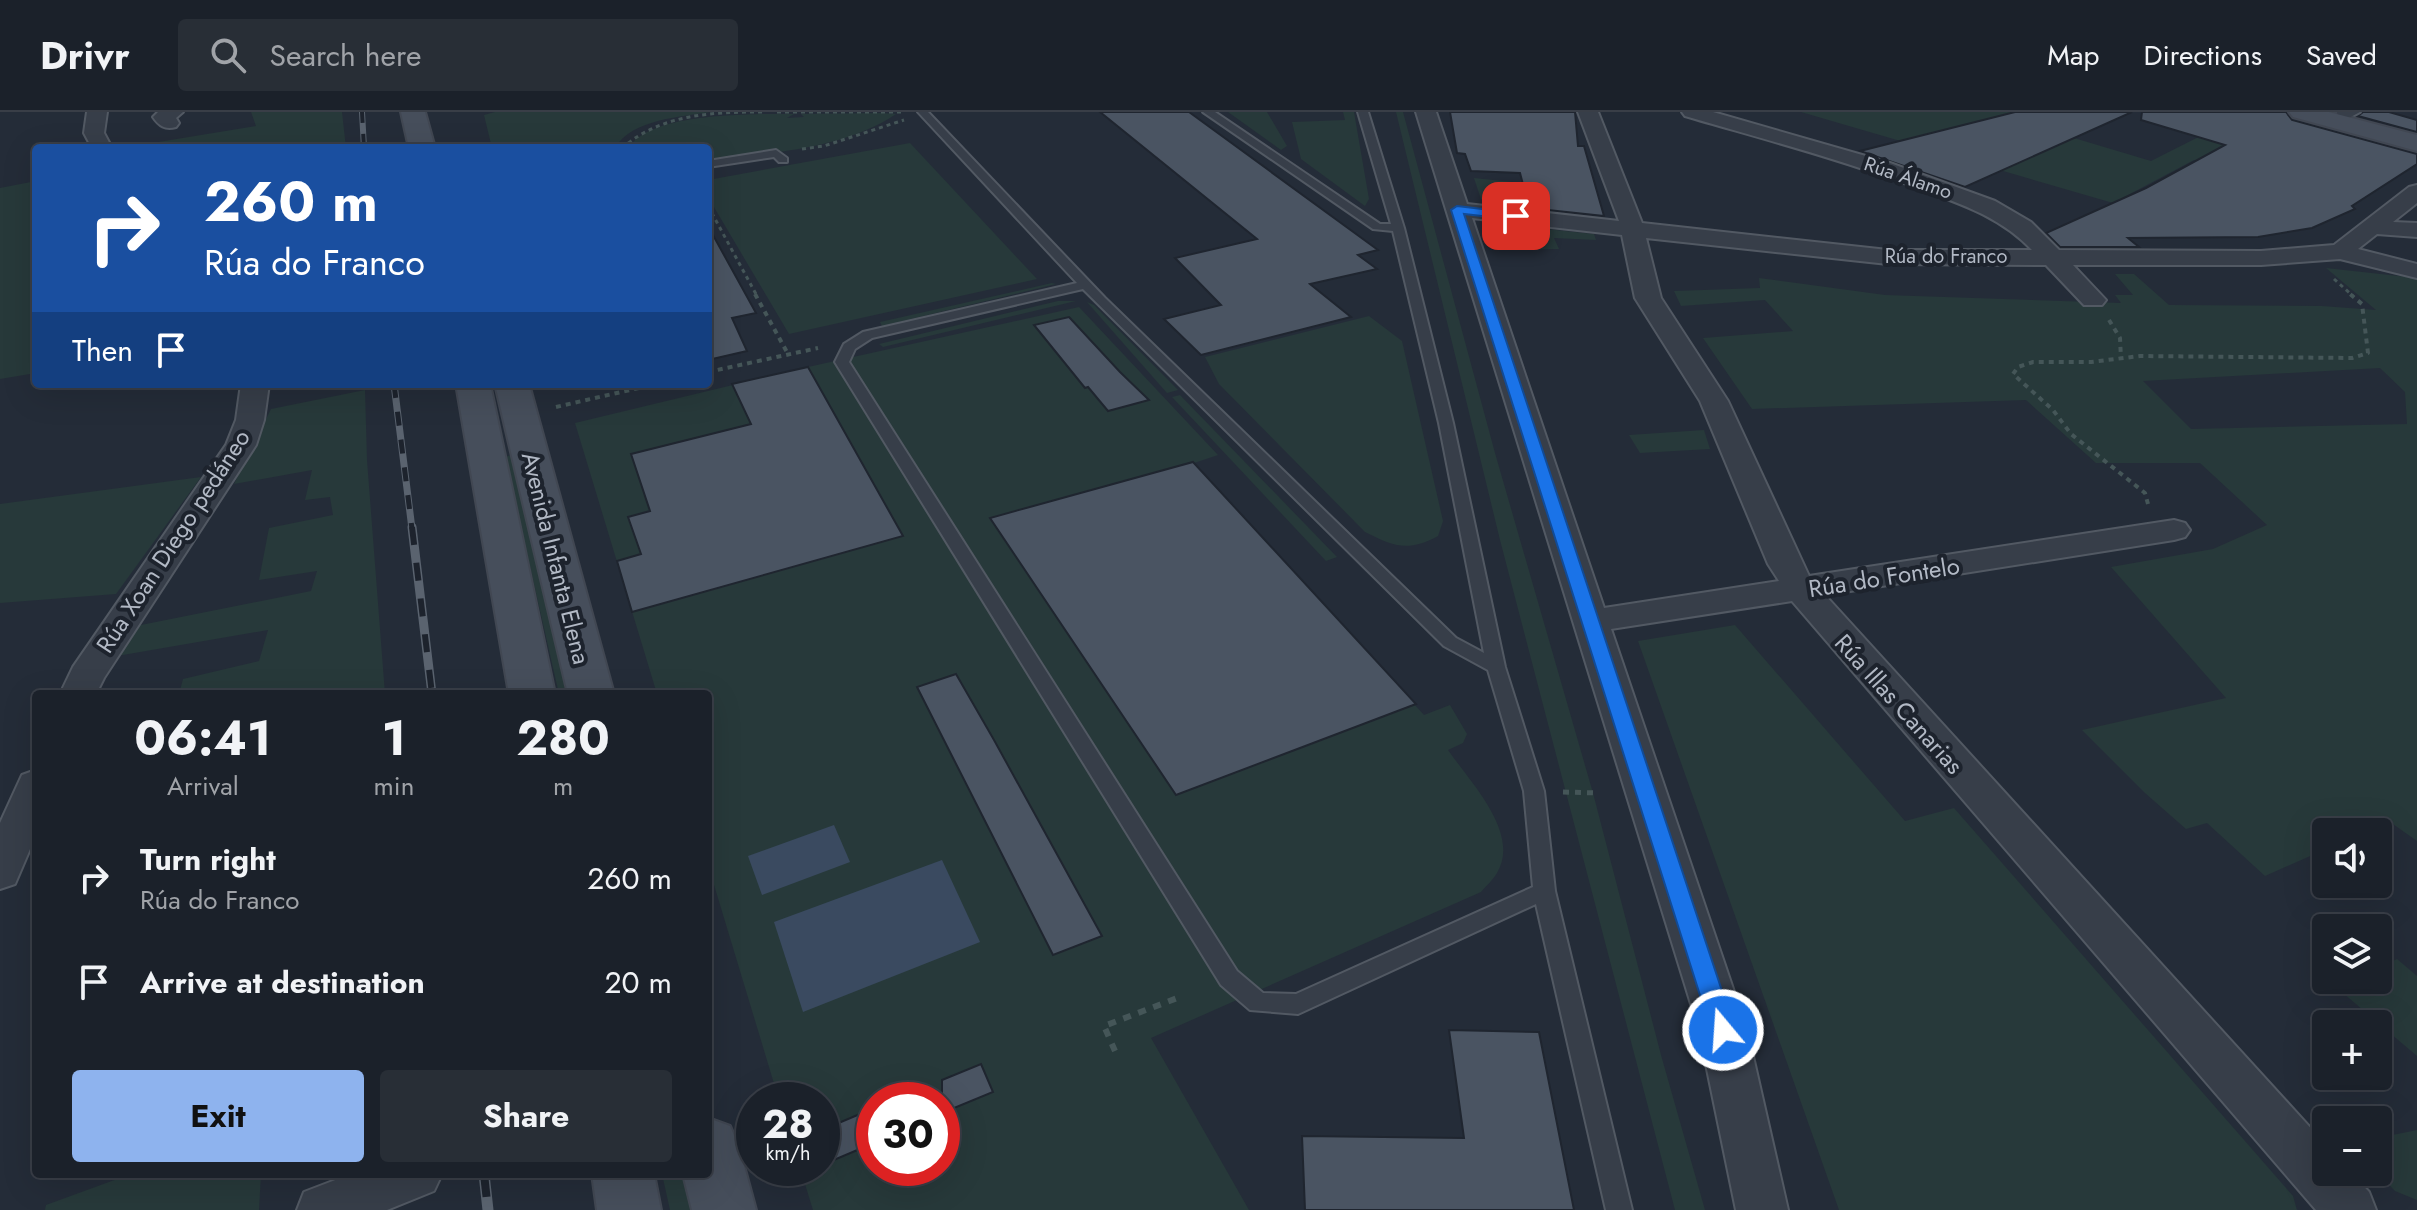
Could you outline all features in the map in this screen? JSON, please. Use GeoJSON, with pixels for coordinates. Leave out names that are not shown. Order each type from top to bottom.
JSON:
{"type":"FeatureCollection","features":[{"type":"Feature","properties":{"kind":"street"},"geometry":{"type":"LineString","coordinates":[[97,112],[94,133],[100,144]]}},
{"type":"Feature","properties":{"kind":"street"},"geometry":{"type":"LineString","coordinates":[[413,112],[421,144]]}},
{"type":"Feature","properties":{"kind":"street"},"geometry":{"type":"LineString","coordinates":[[1426,112],[1723,1030],[1762,1210]]}},
{"type":"Feature","properties":{"kind":"street","name":"Rúa Illas Canarias"},"geometry":{"type":"LineString","coordinates":[[1588,112],[1633,230],[1648,298],[1714,401],[1785,564],[1801,590],[1819,614],[2350,1210]]}},
{"type":"Feature","properties":{"kind":"street","name":"Rúa Álamo"},"geometry":{"type":"LineString","coordinates":[[1692,112],[1882,168],[1987,206],[2023,227],[2093,300]]}},
{"type":"Feature","properties":{"kind":"street"},"geometry":{"type":"LineString","coordinates":[[2301,112],[2417,143]]}},
{"type":"Feature","properties":{"kind":"street"},"geometry":{"type":"LineString","coordinates":[[2340,252],[2417,192]]}},
{"type":"Feature","properties":{"kind":"street","name":"Rúa do Franco"},"geometry":{"type":"LineString","coordinates":[[1457,210],[1888,257],[2306,256],[2340,252]]}},
{"type":"Feature","properties":{"kind":"street"},"geometry":{"type":"LineString","coordinates":[[2369,227],[2417,230]]}},
{"type":"Feature","properties":{"kind":"street"},"geometry":{"type":"LineString","coordinates":[[2340,252],[2417,271]]}},
{"type":"Feature","properties":{"kind":"street","name":"Rúa Xoan Diego pedáneo"},"geometry":{"type":"LineString","coordinates":[[80,690],[86,676],[241,445],[250,420],[254,388]]}},
{"type":"Feature","properties":{"kind":"street","name":"Avenida Infanta Elena"},"geometry":{"type":"LineString","coordinates":[[474,388],[531,690]]}},
{"type":"Feature","properties":{"kind":"street","name":"Avenida Infanta Elena"},"geometry":{"type":"LineString","coordinates":[[515,388],[539,415],[590,690]]}},
{"type":"Feature","properties":{"kind":"street","name":"Avenida Infanta Elena"},"geometry":{"type":"LineString","coordinates":[[482,432],[539,415]]}},
{"type":"Feature","properties":{"kind":"street","name":"Rúa do Fontelo"},"geometry":{"type":"LineString","coordinates":[[1593,621],[1801,590],[2162,520]]}},
{"type":"Feature","properties":{"kind":"street"},"geometry":{"type":"LineString","coordinates":[[0,872],[32,795]]}},
{"type":"Feature","properties":{"kind":"street"},"geometry":{"type":"LineString","coordinates":[[712,1163],[724,1210]]}},
{"type":"Feature","properties":{"kind":"street"},"geometry":{"type":"LineString","coordinates":[[323,1210],[406,1178]]}},
{"type":"Feature","properties":{"kind":"street"},"geometry":{"type":"LineString","coordinates":[[624,1178],[629,1210]]}},
{"type":"Feature","properties":{"kind":"lane"},"geometry":{"type":"LineString","coordinates":[[1208,112],[1377,227],[1398,228]]}},
{"type":"Feature","properties":{"kind":"lane"},"geometry":{"type":"LineString","coordinates":[[1363,112],[1398,228],[1446,423],[1496,667],[1534,791],[1544,891],[1619,1210]]}},
{"type":"Feature","properties":{"kind":"lane"},"geometry":{"type":"LineString","coordinates":[[918,115],[1086,285],[1450,642],[1496,667]]}},
{"type":"Feature","properties":{"kind":"lane"},"geometry":{"type":"LineString","coordinates":[[712,164],[780,156]]}},
{"type":"Feature","properties":{"kind":"lane"},"geometry":{"type":"LineString","coordinates":[[1086,285],[868,335],[849,347],[842,362],[1229,978],[1258,1003],[1298,1004],[1544,891]]}},
{"type":"Feature","properties":{"kind":"path"},"geometry":{"type":"LineString","coordinates":[[626,144],[661,124],[738,112],[766,112]]}},
{"type":"Feature","properties":{"kind":"path"},"geometry":{"type":"LineString","coordinates":[[777,112],[906,112]]}},
{"type":"Feature","properties":{"kind":"path"},"geometry":{"type":"LineString","coordinates":[[780,156],[824,146],[918,115]]}},
{"type":"Feature","properties":{"kind":"path"},"geometry":{"type":"LineString","coordinates":[[712,213],[788,354]]}},
{"type":"Feature","properties":{"kind":"path"},"geometry":{"type":"LineString","coordinates":[[2162,520],[2145,493],[2071,434],[2066,422],[2013,374],[2018,367],[2033,362],[2232,355],[2352,358],[2368,353],[2362,304],[2306,256]]}},
{"type":"Feature","properties":{"kind":"path"},"geometry":{"type":"LineString","coordinates":[[2093,300],[2117,330],[2123,347],[2121,359]]}},
{"type":"Feature","properties":{"kind":"path"},"geometry":{"type":"LineString","coordinates":[[712,371],[818,348]]}},
{"type":"Feature","properties":{"kind":"path"},"geometry":{"type":"LineString","coordinates":[[539,415],[641,388]]}},
{"type":"Feature","properties":{"kind":"path"},"geometry":{"type":"LineString","coordinates":[[1565,792],[1598,793]]}},
{"type":"Feature","properties":{"kind":"path"},"geometry":{"type":"LineString","coordinates":[[1115,1051],[1104,1026],[1180,997]]}},
{"type":"Feature","properties":{"kind":"shaded area"},"geometry":{"type":"Polygon","coordinates":[[[251,112],[342,112],[346,144],[146,144],[256,126],[251,112]]]}},
{"type":"Feature","properties":{"kind":"shaded area"},"geometry":{"type":"Polygon","coordinates":[[[495,112],[710,112],[645,125],[618,144],[491,144],[484,115],[495,112]]]}},
{"type":"Feature","properties":{"kind":"shaded area"},"geometry":{"type":"Polygon","coordinates":[[[1228,112],[1267,112],[1287,146],[1281,150],[1228,112]]]}},
{"type":"Feature","properties":{"kind":"shaded area"},"geometry":{"type":"Polygon","coordinates":[[[1343,112],[1354,112],[1369,199],[1365,206],[1301,159],[1292,122],[1345,120],[1343,112]]]}},
{"type":"Feature","properties":{"kind":"shaded area"},"geometry":{"type":"Polygon","coordinates":[[[1396,112],[1403,112],[1495,453],[1593,793],[1705,1210],[1675,1210],[1500,540],[1396,112]]]}},
{"type":"Feature","properties":{"kind":"shaded area"},"geometry":{"type":"Polygon","coordinates":[[[1801,112],[2015,112],[2074,138],[2151,161],[2248,112],[2277,116],[2201,162],[2194,160],[2113,203],[1801,112]]]}},
{"type":"Feature","properties":{"kind":"shaded area"},"geometry":{"type":"Polygon","coordinates":[[[755,114],[804,117],[801,114],[896,114],[875,126],[829,142],[712,161],[712,144],[633,144],[640,136],[680,121],[755,114]]]}},
{"type":"Feature","properties":{"kind":"shaded area"},"geometry":{"type":"Polygon","coordinates":[[[910,143],[1037,279],[789,334],[712,204],[712,179],[910,143]]]}},
{"type":"Feature","properties":{"kind":"shaded area"},"geometry":{"type":"Polygon","coordinates":[[[1474,178],[1522,183],[1529,208],[1487,203],[1481,199],[1474,178]]]}},
{"type":"Feature","properties":{"kind":"shaded area"},"geometry":{"type":"Polygon","coordinates":[[[32,182],[32,374],[0,379],[0,188],[32,182]]]}},
{"type":"Feature","properties":{"kind":"shaded area"},"geometry":{"type":"Polygon","coordinates":[[[1498,224],[1594,234],[1596,240],[1554,238],[1559,249],[1500,250],[1491,228],[1498,224]]]}},
{"type":"Feature","properties":{"kind":"shaded area"},"geometry":{"type":"Polygon","coordinates":[[[2326,268],[2417,278],[2417,841],[2392,823],[2392,818],[2312,818],[2312,855],[2265,876],[2207,823],[2186,829],[2082,730],[2226,698],[2111,567],[2213,549],[2267,525],[2200,463],[2096,463],[2026,400],[1752,409],[1703,338],[1793,331],[1765,300],[1681,306],[1674,291],[1760,288],[1759,278],[1885,295],[2121,303],[2115,295],[2133,295],[2115,274],[2134,274],[2169,305],[2322,306],[2376,310],[2326,268]],[[2380,368],[2143,381],[2191,429],[2407,424],[2405,392],[2380,368]]]}},
{"type":"Feature","properties":{"kind":"shaded area"},"geometry":{"type":"Polygon","coordinates":[[[1056,284],[882,326],[880,322],[1056,284]]]}},
{"type":"Feature","properties":{"kind":"shaded area"},"geometry":{"type":"Polygon","coordinates":[[[1058,301],[1076,301],[883,347],[879,344],[1058,301]]]}},
{"type":"Feature","properties":{"kind":"shaded area"},"geometry":{"type":"Polygon","coordinates":[[[1087,302],[1094,305],[1178,390],[1167,393],[1087,302]]]}},
{"type":"Feature","properties":{"kind":"shaded area"},"geometry":{"type":"Polygon","coordinates":[[[1079,307],[1218,455],[1194,463],[1424,715],[1450,705],[1467,734],[1463,743],[1448,750],[1490,808],[1503,841],[1503,858],[1497,873],[1481,892],[1151,1038],[1249,1210],[813,1210],[806,1186],[840,1186],[840,1082],[774,1082],[712,878],[712,690],[656,690],[575,423],[1079,307]]]}},
{"type":"Feature","properties":{"kind":"shaded area"},"geometry":{"type":"Polygon","coordinates":[[[1369,316],[1402,341],[1443,521],[1438,536],[1410,546],[1393,544],[1365,532],[1219,384],[1205,357],[1369,316]]]}},
{"type":"Feature","properties":{"kind":"shaded area"},"geometry":{"type":"Polygon","coordinates":[[[365,390],[367,460],[385,690],[180,690],[183,679],[259,661],[268,630],[117,656],[136,626],[311,591],[317,571],[259,580],[269,528],[333,515],[330,497],[305,500],[312,470],[234,484],[271,409],[365,390]]]}},
{"type":"Feature","properties":{"kind":"shaded area"},"geometry":{"type":"Polygon","coordinates":[[[1180,395],[1337,557],[1326,561],[1172,397],[1180,395]]]}},
{"type":"Feature","properties":{"kind":"shaded area"},"geometry":{"type":"Polygon","coordinates":[[[1704,430],[1710,449],[1640,453],[1629,435],[1704,430]]]}},
{"type":"Feature","properties":{"kind":"shaded area"},"geometry":{"type":"Polygon","coordinates":[[[518,453],[572,690],[558,690],[505,457],[518,453]]]}},
{"type":"Feature","properties":{"kind":"shaded area"},"geometry":{"type":"Polygon","coordinates":[[[201,477],[116,594],[0,603],[0,504],[201,477]]]}},
{"type":"Feature","properties":{"kind":"shaded area"},"geometry":{"type":"Polygon","coordinates":[[[1735,625],[1905,821],[1954,808],[2293,1196],[2297,1210],[1839,1210],[1638,641],[1735,625]]]}},
{"type":"Feature","properties":{"kind":"shaded area"},"geometry":{"type":"Polygon","coordinates":[[[2397,959],[2417,976],[2417,1056],[2392,1035],[2392,1010],[2363,1010],[2344,994],[2392,994],[2392,961],[2397,959]]]}},
{"type":"Feature","properties":{"kind":"shaded area"},"geometry":{"type":"Polygon","coordinates":[[[2417,1130],[2417,1200],[2390,1186],[2392,1135],[2417,1130]]]}},
{"type":"Feature","properties":{"kind":"shaded area"},"geometry":{"type":"Polygon","coordinates":[[[120,1178],[261,1178],[259,1210],[45,1210],[46,1205],[120,1178]]]}},
{"type":"Feature","properties":{"kind":"shaded area"},"geometry":{"type":"Polygon","coordinates":[[[663,1178],[684,1178],[692,1210],[670,1210],[663,1178]]]}},
{"type":"Feature","properties":{"kind":"water"},"geometry":{"type":"Polygon","coordinates":[[[834,825],[850,862],[762,895],[748,856],[834,825]]]}},
{"type":"Feature","properties":{"kind":"water"},"geometry":{"type":"Polygon","coordinates":[[[942,860],[980,942],[803,1012],[774,922],[942,860]]]}},
{"type":"Feature","properties":{"kind":"building"},"geometry":{"type":"Polygon","coordinates":[[[1100,112],[1189,112],[1378,250],[1358,255],[1377,269],[1310,284],[1351,317],[1201,355],[1164,319],[1221,305],[1175,258],[1257,239],[1100,112]]]}},
{"type":"Feature","properties":{"kind":"building"},"geometry":{"type":"Polygon","coordinates":[[[1450,112],[1575,112],[1578,146],[1584,146],[1604,216],[1529,208],[1520,173],[1471,171],[1465,154],[1457,153],[1450,112]]]}},
{"type":"Feature","properties":{"kind":"building"},"geometry":{"type":"Polygon","coordinates":[[[2015,112],[2132,112],[1965,187],[1860,151],[2015,112]]]}},
{"type":"Feature","properties":{"kind":"building"},"geometry":{"type":"Polygon","coordinates":[[[2142,112],[2286,112],[2292,120],[2417,154],[2417,164],[2352,206],[2355,209],[2312,228],[2258,237],[2128,238],[2139,247],[2060,247],[2046,233],[2146,188],[2225,145],[2141,120],[2142,112]]]}},
{"type":"Feature","properties":{"kind":"building"},"geometry":{"type":"Polygon","coordinates":[[[2363,112],[2389,112],[2417,120],[2417,132],[2358,116],[2363,112]]]}},
{"type":"Feature","properties":{"kind":"building"},"geometry":{"type":"Polygon","coordinates":[[[712,233],[756,313],[732,318],[747,351],[712,359],[712,233]]]}},
{"type":"Feature","properties":{"kind":"building"},"geometry":{"type":"Polygon","coordinates":[[[1069,317],[1149,400],[1108,411],[1088,387],[1085,388],[1034,325],[1069,317]]]}},
{"type":"Feature","properties":{"kind":"building"},"geometry":{"type":"Polygon","coordinates":[[[808,367],[903,536],[632,612],[617,561],[641,554],[628,517],[650,511],[631,454],[751,424],[732,384],[808,367]]]}},
{"type":"Feature","properties":{"kind":"building"},"geometry":{"type":"Polygon","coordinates":[[[1193,462],[1416,704],[1176,795],[990,518],[1193,462]]]}},
{"type":"Feature","properties":{"kind":"building"},"geometry":{"type":"Polygon","coordinates":[[[956,674],[1102,936],[1053,955],[917,687],[956,674]]]}},
{"type":"Feature","properties":{"kind":"building"},"geometry":{"type":"Polygon","coordinates":[[[1449,1030],[1539,1032],[1574,1210],[1305,1210],[1302,1136],[1464,1138],[1449,1030]]]}},
{"type":"Feature","properties":{"kind":"building"},"geometry":{"type":"Polygon","coordinates":[[[981,1064],[993,1092],[960,1106],[960,1082],[942,1080],[981,1064]]]}},
{"type":"Feature","properties":{"kind":"building"},"geometry":{"type":"Polygon","coordinates":[[[856,1116],[856,1151],[840,1157],[840,1122],[856,1116]]]}},
{"type":"Feature","properties":{"kind":"railway"},"geometry":{"type":"LineString","coordinates":[[362,112],[364,144]]}},
{"type":"Feature","properties":{"kind":"railway"},"geometry":{"type":"LineString","coordinates":[[394,388],[412,529]]}},
{"type":"Feature","properties":{"kind":"railway"},"geometry":{"type":"LineString","coordinates":[[412,527],[432,690]]}},
{"type":"Feature","properties":{"kind":"railway"},"geometry":{"type":"LineString","coordinates":[[484,1178],[488,1210]]}},
{"type":"Feature","properties":{"kind":"route"},"geometry":{"type":"LineString","coordinates":[[1516,216],[1457,210],[1593,621],[1723,1030]]}}]}
